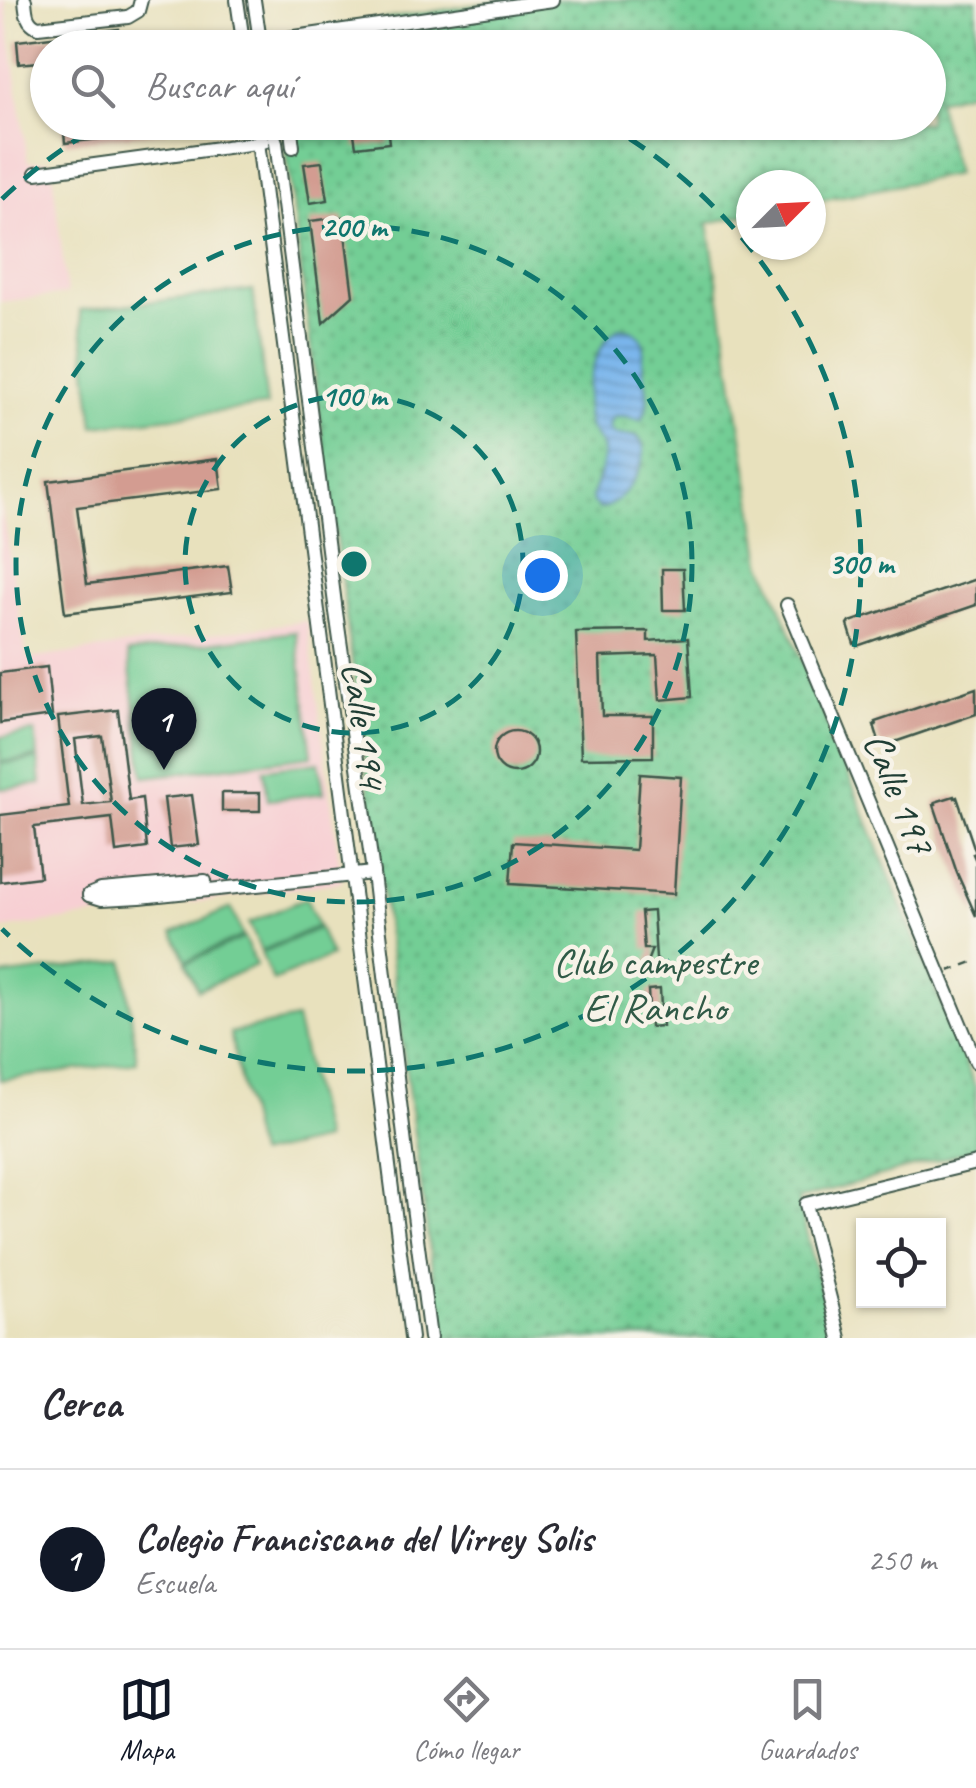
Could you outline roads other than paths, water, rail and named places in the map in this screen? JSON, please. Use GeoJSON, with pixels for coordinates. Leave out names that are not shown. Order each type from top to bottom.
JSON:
{"type":"FeatureCollection","features":[{"type":"Feature","properties":{"kind":"street"},"geometry":{"type":"LineString","coordinates":[[25,0],[26,17],[38,28],[128,18],[138,10],[140,0]]}},
{"type":"Feature","properties":{"kind":"street"},"geometry":{"type":"LineString","coordinates":[[237,0],[241,30]]}},
{"type":"Feature","properties":{"kind":"street"},"geometry":{"type":"LineString","coordinates":[[254,0],[258,30]]}},
{"type":"Feature","properties":{"kind":"street"},"geometry":{"type":"LineString","coordinates":[[344,30],[552,0]]}},
{"type":"Feature","properties":{"kind":"street"},"geometry":{"type":"LineString","coordinates":[[292,140],[293,147]]}},
{"type":"Feature","properties":{"kind":"street","name":"Calle 194"},"geometry":{"type":"LineString","coordinates":[[258,142],[411,1338]]}},
{"type":"Feature","properties":{"kind":"street"},"geometry":{"type":"LineString","coordinates":[[36,173],[276,142]]}},
{"type":"Feature","properties":{"kind":"street","name":"Calle 194"},"geometry":{"type":"LineString","coordinates":[[276,142],[430,1338]]}},
{"type":"Feature","properties":{"kind":"street","name":"Calle 197"},"geometry":{"type":"LineString","coordinates":[[787,605],[976,1062]]}},
{"type":"Feature","properties":{"kind":"street"},"geometry":{"type":"LineString","coordinates":[[352,871],[101,890],[89,895],[102,900],[140,897],[372,869]]}},
{"type":"Feature","properties":{"kind":"street"},"geometry":{"type":"LineString","coordinates":[[386,1156],[406,1153]]}},
{"type":"Feature","properties":{"kind":"street"},"geometry":{"type":"LineString","coordinates":[[840,1338],[806,1204],[976,1163]]}},
{"type":"Feature","properties":{"kind":"water"},"geometry":{"type":"Polygon","coordinates":[[[619,328],[629,329],[643,342],[647,407],[641,420],[614,416],[609,424],[611,432],[617,435],[637,436],[644,451],[640,469],[629,487],[615,502],[599,509],[592,496],[603,450],[588,418],[588,390],[602,346],[619,328]]]}},
{"type":"Feature","properties":{"kind":"place","name":"Colegio Franciscano del Virrey Solis"},"geometry":{"type":"Point","coordinates":[164,770]}},
{"type":"Feature","properties":{"kind":"park label","name":"Club campestre El Rancho"},"geometry":{"type":"Point","coordinates":[655,984]}}]}
